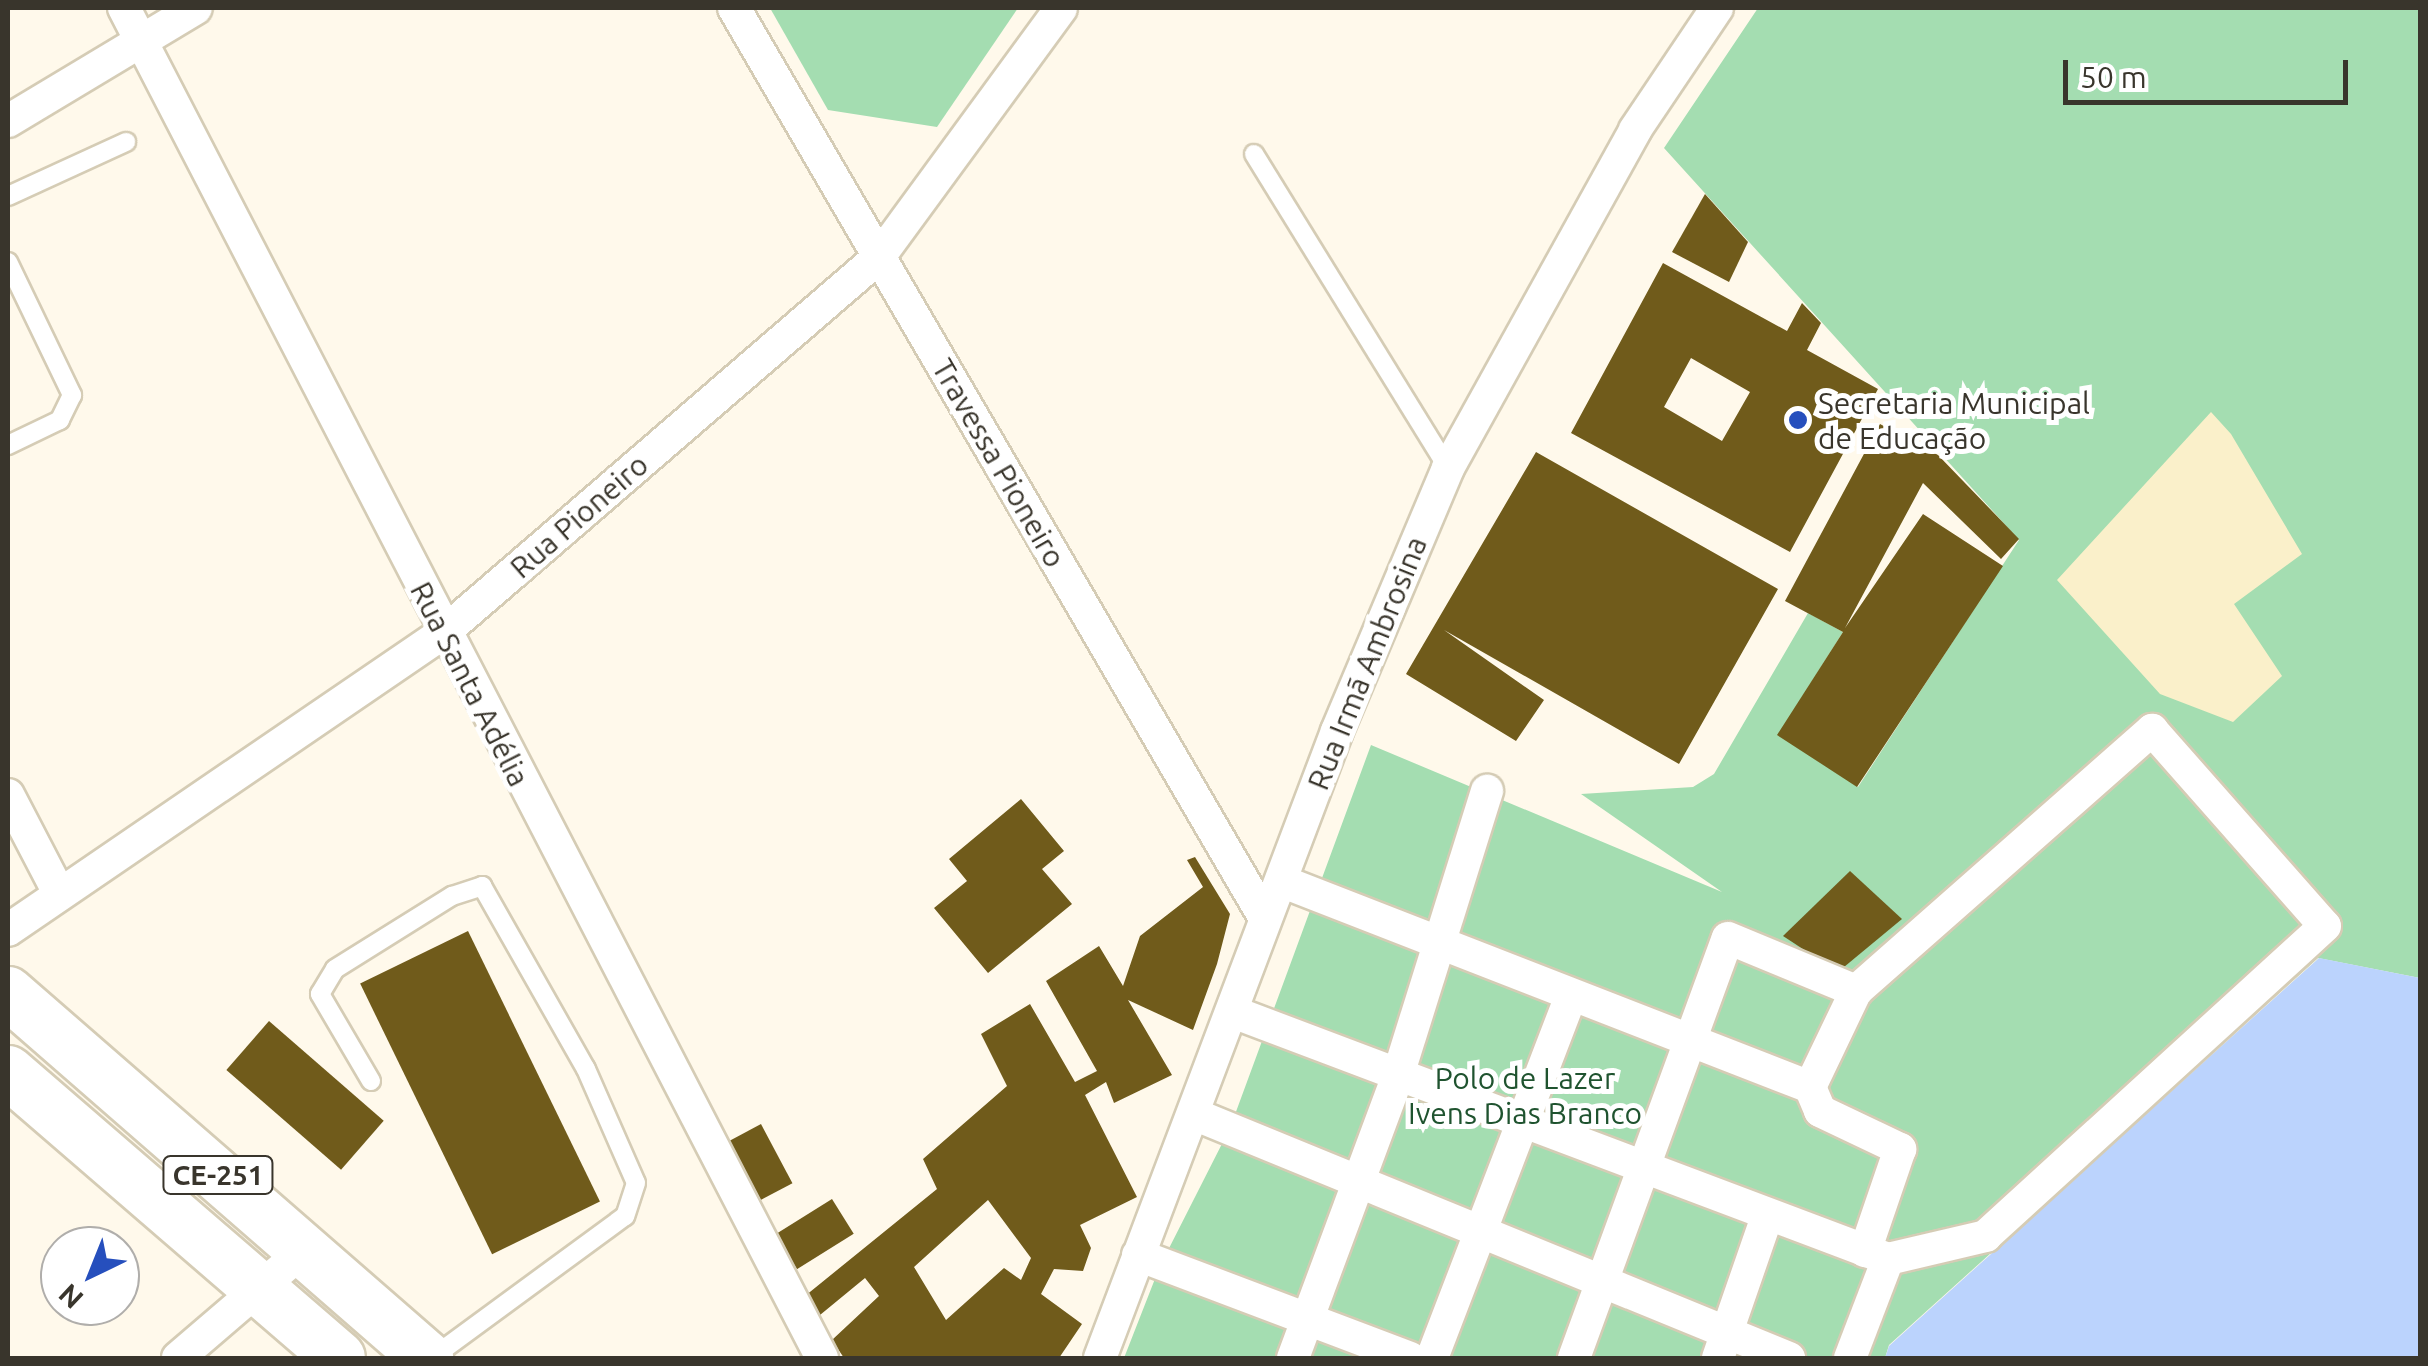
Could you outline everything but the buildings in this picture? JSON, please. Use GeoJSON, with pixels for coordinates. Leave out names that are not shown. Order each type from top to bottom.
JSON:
{"type":"FeatureCollection","features":[{"type":"Feature","properties":{"kind":"main road","name":"CE-251"},"geometry":{"type":"LineString","coordinates":[[8,993],[430,1358]]}},
{"type":"Feature","properties":{"kind":"main road","name":"CE-251"},"geometry":{"type":"LineString","coordinates":[[8,1072],[339,1358]]}},
{"type":"Feature","properties":{"kind":"street","name":"Rua Santa Adélia"},"geometry":{"type":"LineString","coordinates":[[124,8],[443,633],[822,1358]]}},
{"type":"Feature","properties":{"kind":"street"},"geometry":{"type":"LineString","coordinates":[[8,121],[196,8]]}},
{"type":"Feature","properties":{"kind":"street","name":"Travessa Pioneiro"},"geometry":{"type":"LineString","coordinates":[[734,8],[1265,918]]}},
{"type":"Feature","properties":{"kind":"street","name":"Rua Pioneiro"},"geometry":{"type":"LineString","coordinates":[[8,930],[443,633],[879,257],[1062,8]]}},
{"type":"Feature","properties":{"kind":"street","name":"Rua Irmã Ambrosina"},"geometry":{"type":"LineString","coordinates":[[1100,1358],[1196,1114],[1265,918],[1448,468],[1635,130],[1717,8]]}},
{"type":"Feature","properties":{"kind":"street"},"geometry":{"type":"LineString","coordinates":[[1233,1012],[1877,1255],[1986,1236],[2325,926],[2152,730],[1856,991],[1810,1087]]}},
{"type":"Feature","properties":{"kind":"street"},"geometry":{"type":"LineString","coordinates":[[1293,1358],[1354,1180],[1398,1076],[1487,791]]}},
{"type":"Feature","properties":{"kind":"street"},"geometry":{"type":"LineString","coordinates":[[8,796],[59,893]]}},
{"type":"Feature","properties":{"kind":"street"},"geometry":{"type":"LineString","coordinates":[[1281,881],[1810,1087],[1820,1111],[1900,1148],[1850,1358]]}},
{"type":"Feature","properties":{"kind":"street"},"geometry":{"type":"LineString","coordinates":[[1574,1358],[1728,938],[1856,991]]}},
{"type":"Feature","properties":{"kind":"street"},"geometry":{"type":"LineString","coordinates":[[1432,1358],[1477,1232],[1572,996]]}},
{"type":"Feature","properties":{"kind":"street"},"geometry":{"type":"LineString","coordinates":[[1196,1114],[1601,1284],[1723,1346],[1789,1358]]}},
{"type":"Feature","properties":{"kind":"street"},"geometry":{"type":"LineString","coordinates":[[1723,1346],[1768,1214]]}},
{"type":"Feature","properties":{"kind":"street"},"geometry":{"type":"LineString","coordinates":[[178,1358],[304,1250]]}},
{"type":"Feature","properties":{"kind":"street"},"geometry":{"type":"LineString","coordinates":[[1138,1255],[1410,1358]]}},
{"type":"Feature","properties":{"kind":"lane"},"geometry":{"type":"LineString","coordinates":[[8,196],[126,142]]}},
{"type":"Feature","properties":{"kind":"lane"},"geometry":{"type":"LineString","coordinates":[[1254,154],[1448,468]]}},
{"type":"Feature","properties":{"kind":"lane"},"geometry":{"type":"LineString","coordinates":[[8,262],[72,395],[60,420],[8,445]]}},
{"type":"Feature","properties":{"kind":"lane"},"geometry":{"type":"LineString","coordinates":[[371,1080],[320,994],[334,970],[452,896],[482,886],[586,1069],[636,1183],[624,1216],[430,1358]]}},
{"type":"Feature","properties":{"kind":"green space"},"geometry":{"type":"Polygon","coordinates":[[[770,8],[1018,8],[937,127],[828,110],[770,8]]]}},
{"type":"Feature","properties":{"kind":"green space","name":"Polo de Lazer Ivens Dias Branco"},"geometry":{"type":"Polygon","coordinates":[[[1758,8],[2420,8],[2420,978],[2318,958],[1889,1345],[1885,1358],[1124,1358],[1160,1266],[1230,1128],[1371,745],[1722,892],[1581,794],[1693,787],[1714,774],[1808,613],[1843,632],[1778,735],[1858,787],[2019,540],[1664,148],[1758,8]]]}},
{"type":"Feature","properties":{"kind":"sand"},"geometry":{"type":"Polygon","coordinates":[[[2211,412],[2231,434],[2302,554],[2234,604],[2282,676],[2233,722],[2160,694],[2057,580],[2211,412]]]}},
{"type":"Feature","properties":{"kind":"water"},"geometry":{"type":"Polygon","coordinates":[[[2319,958],[2420,978],[2420,1358],[1885,1358],[1889,1346],[2319,958]]]}},
{"type":"Feature","properties":{"kind":"place","name":"Secretaria Municipal de Educação"},"geometry":{"type":"Point","coordinates":[1798,420]}}]}
